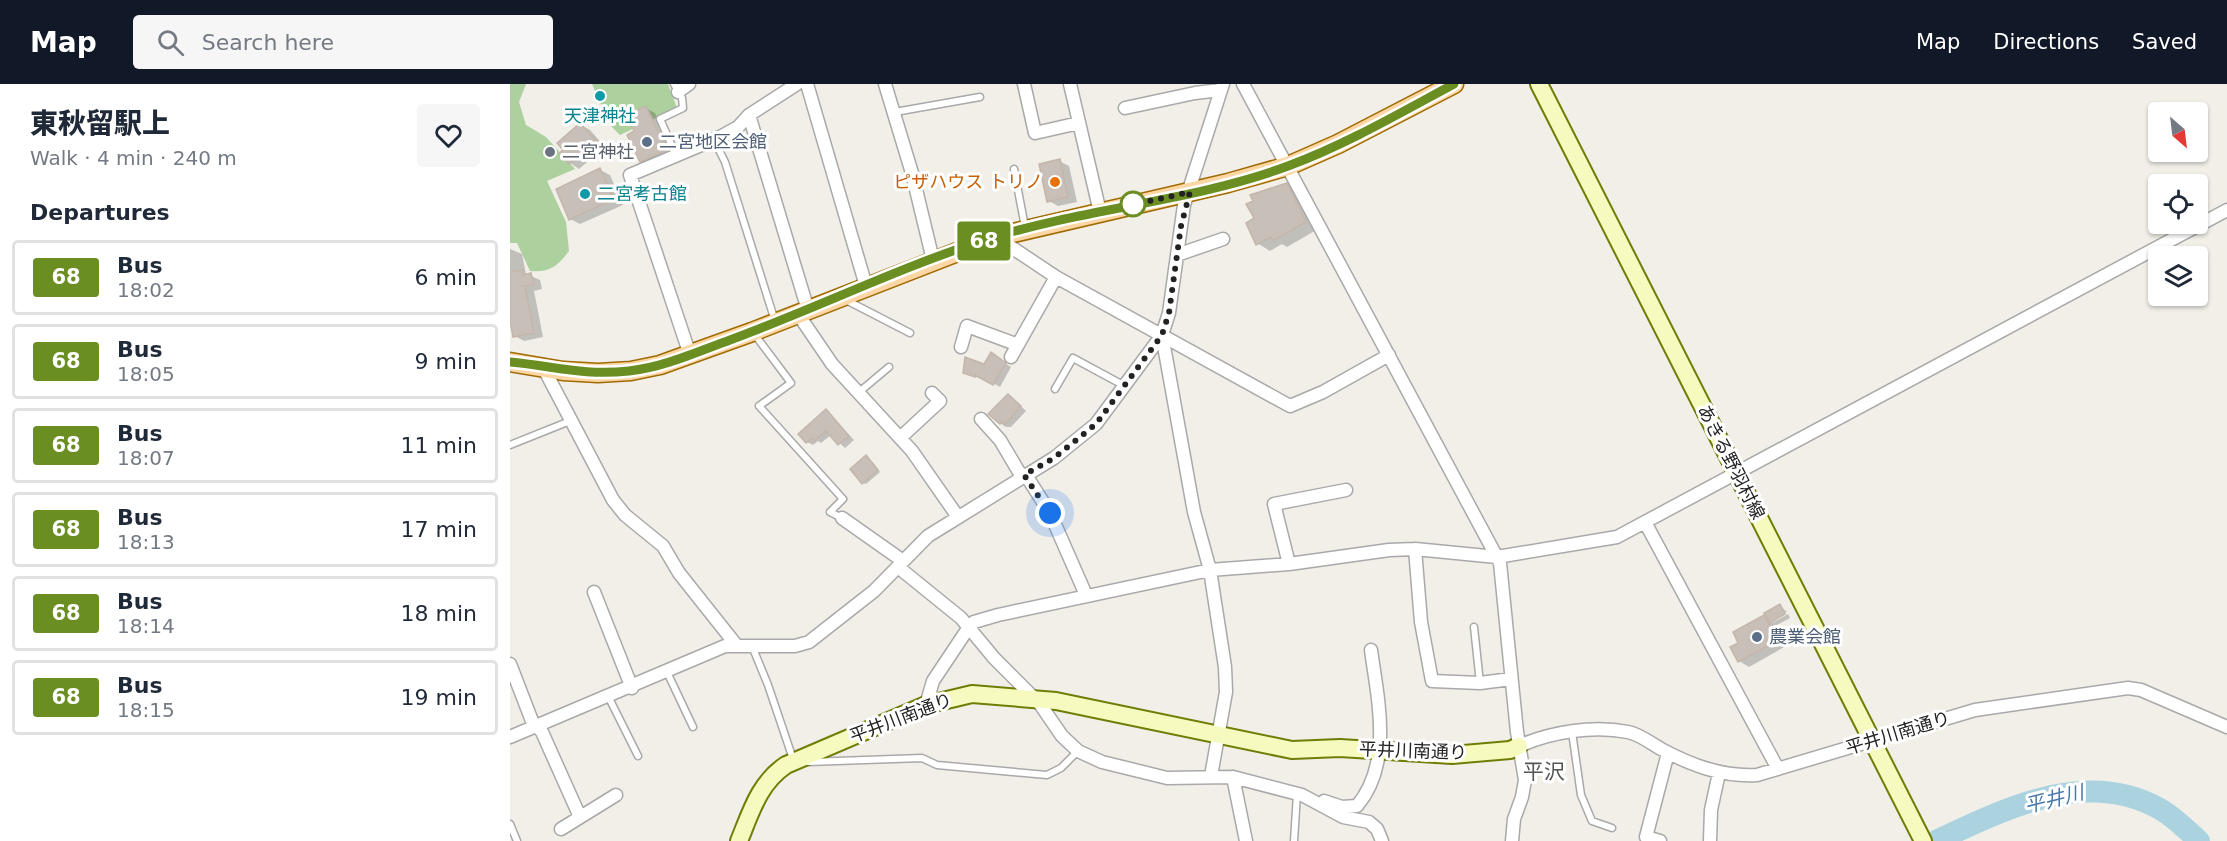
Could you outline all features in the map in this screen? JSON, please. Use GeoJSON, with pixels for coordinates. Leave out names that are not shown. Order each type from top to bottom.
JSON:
{"type":"FeatureCollection","features":[{"type":"Feature","properties":{"kind":"main road"},"geometry":{"type":"LineString","coordinates":[[510,362],[598,373],[631,371],[690,355],[996,237],[1190,192],[1288,166],[1338,144],[1454,84]]}},
{"type":"Feature","properties":{"kind":"main road","name":"あきる野羽村線"},"geometry":{"type":"LineString","coordinates":[[1539,84],[1923,841]]}},
{"type":"Feature","properties":{"kind":"main road","name":"平井川南通り"},"geometry":{"type":"LineString","coordinates":[[739,841],[755,801],[768,780],[794,761],[926,705],[972,694],[1032,697],[1218,733],[1292,750],[1340,748],[1452,755],[1510,750],[1519,746]]}},
{"type":"Feature","properties":{"kind":"street"},"geometry":{"type":"LineString","coordinates":[[690,355],[630,175],[714,140],[738,127],[749,115],[797,84]]}},
{"type":"Feature","properties":{"kind":"street"},"geometry":{"type":"LineString","coordinates":[[807,84],[866,286]]}},
{"type":"Feature","properties":{"kind":"street"},"geometry":{"type":"LineString","coordinates":[[885,84],[895,112],[933,260]]}},
{"type":"Feature","properties":{"kind":"street"},"geometry":{"type":"LineString","coordinates":[[1023,84],[1035,133],[1078,123]]}},
{"type":"Feature","properties":{"kind":"street"},"geometry":{"type":"LineString","coordinates":[[1070,84],[1100,212]]}},
{"type":"Feature","properties":{"kind":"street"},"geometry":{"type":"LineString","coordinates":[[1243,84],[1500,563],[1511,679],[1525,786],[1514,819],[1512,841]]}},
{"type":"Feature","properties":{"kind":"street"},"geometry":{"type":"LineString","coordinates":[[510,737],[609,698],[725,646],[795,646],[808,642],[874,591],[928,536],[1054,458],[1096,424],[1162,335],[1169,313],[1185,205],[1221,87],[1125,108]]}},
{"type":"Feature","properties":{"kind":"street"},"geometry":{"type":"LineString","coordinates":[[749,115],[803,312],[832,364],[900,438],[958,517]]}},
{"type":"Feature","properties":{"kind":"street"},"geometry":{"type":"LineString","coordinates":[[926,705],[933,681],[969,627],[974,622],[998,615],[1210,570],[1289,564],[1375,551],[1415,549],[1497,557],[1617,537],[1646,524],[2227,210]]}},
{"type":"Feature","properties":{"kind":"street"},"geometry":{"type":"LineString","coordinates":[[996,237],[1056,277],[1290,406],[1323,392],[1389,355]]}},
{"type":"Feature","properties":{"kind":"street"},"geometry":{"type":"LineString","coordinates":[[1177,255],[1223,239]]}},
{"type":"Feature","properties":{"kind":"street"},"geometry":{"type":"LineString","coordinates":[[1011,357],[1056,277]]}},
{"type":"Feature","properties":{"kind":"street"},"geometry":{"type":"LineString","coordinates":[[961,346],[967,326],[1018,345]]}},
{"type":"Feature","properties":{"kind":"street"},"geometry":{"type":"LineString","coordinates":[[1162,335],[1194,512],[1210,570],[1226,685],[1210,777]]}},
{"type":"Feature","properties":{"kind":"street"},"geometry":{"type":"LineString","coordinates":[[543,367],[613,500],[626,515],[663,546],[679,573],[737,646]]}},
{"type":"Feature","properties":{"kind":"street"},"geometry":{"type":"LineString","coordinates":[[900,438],[940,402],[932,393]]}},
{"type":"Feature","properties":{"kind":"street"},"geometry":{"type":"LineString","coordinates":[[981,419],[1000,440],[1050,513],[1086,595]]}},
{"type":"Feature","properties":{"kind":"street"},"geometry":{"type":"LineString","coordinates":[[1289,564],[1274,504],[1346,490]]}},
{"type":"Feature","properties":{"kind":"street"},"geometry":{"type":"LineString","coordinates":[[842,518],[900,564],[969,627],[1040,704],[1062,736],[1078,751],[1102,762],[1167,778],[1233,777],[1342,807],[1357,806],[1376,772],[1378,750],[1380,718],[1371,650]]}},
{"type":"Feature","properties":{"kind":"street"},"geometry":{"type":"LineString","coordinates":[[1646,524],[1778,769]]}},
{"type":"Feature","properties":{"kind":"street"},"geometry":{"type":"LineString","coordinates":[[1415,549],[1421,622],[1432,681],[1480,683],[1511,679]]}},
{"type":"Feature","properties":{"kind":"street"},"geometry":{"type":"LineString","coordinates":[[594,592],[632,688]]}},
{"type":"Feature","properties":{"kind":"street"},"geometry":{"type":"LineString","coordinates":[[510,664],[536,726],[542,732],[580,817]]}},
{"type":"Feature","properties":{"kind":"street","name":"平井川南通り"},"geometry":{"type":"LineString","coordinates":[[1519,746],[1541,736],[1572,732],[1629,732],[1668,753],[1719,773],[1746,776],[1778,769],[1975,710],[2128,688],[2141,690],[2227,727]]}},
{"type":"Feature","properties":{"kind":"street"},"geometry":{"type":"LineString","coordinates":[[1660,841],[1646,837],[1668,753]]}},
{"type":"Feature","properties":{"kind":"street"},"geometry":{"type":"LineString","coordinates":[[1710,841],[1711,810],[1719,773]]}},
{"type":"Feature","properties":{"kind":"street"},"geometry":{"type":"LineString","coordinates":[[1233,777],[1246,841]]}},
{"type":"Feature","properties":{"kind":"street"},"geometry":{"type":"LineString","coordinates":[[1299,794],[1343,817],[1369,822],[1377,829],[1382,841]]}},
{"type":"Feature","properties":{"kind":"street"},"geometry":{"type":"LineString","coordinates":[[561,829],[616,795]]}},
{"type":"Feature","properties":{"kind":"lane"},"geometry":{"type":"LineString","coordinates":[[676,156],[660,119],[683,108],[680,87]]}},
{"type":"Feature","properties":{"kind":"lane"},"geometry":{"type":"LineString","coordinates":[[895,112],[980,97]]}},
{"type":"Feature","properties":{"kind":"lane"},"geometry":{"type":"LineString","coordinates":[[714,140],[725,162],[776,323]]}},
{"type":"Feature","properties":{"kind":"lane"},"geometry":{"type":"LineString","coordinates":[[1014,169],[1025,229]]}},
{"type":"Feature","properties":{"kind":"lane"},"geometry":{"type":"LineString","coordinates":[[840,297],[910,333]]}},
{"type":"Feature","properties":{"kind":"lane"},"geometry":{"type":"LineString","coordinates":[[752,332],[790,383],[759,406],[843,499],[830,512],[842,518]]}},
{"type":"Feature","properties":{"kind":"lane"},"geometry":{"type":"LineString","coordinates":[[1055,389],[1073,358],[1123,385]]}},
{"type":"Feature","properties":{"kind":"lane"},"geometry":{"type":"LineString","coordinates":[[858,394],[889,367]]}},
{"type":"Feature","properties":{"kind":"lane"},"geometry":{"type":"LineString","coordinates":[[510,445],[570,421]]}},
{"type":"Feature","properties":{"kind":"lane"},"geometry":{"type":"LineString","coordinates":[[1474,627],[1480,683]]}},
{"type":"Feature","properties":{"kind":"lane"},"geometry":{"type":"LineString","coordinates":[[752,646],[794,761],[922,758],[937,765],[1047,775],[1061,768],[1078,751]]}},
{"type":"Feature","properties":{"kind":"lane"},"geometry":{"type":"LineString","coordinates":[[667,672],[693,727]]}},
{"type":"Feature","properties":{"kind":"lane"},"geometry":{"type":"LineString","coordinates":[[609,698],[638,756]]}},
{"type":"Feature","properties":{"kind":"lane"},"geometry":{"type":"LineString","coordinates":[[1572,732],[1581,795],[1592,821],[1612,828]]}},
{"type":"Feature","properties":{"kind":"lane"},"geometry":{"type":"LineString","coordinates":[[1294,841],[1299,794]]}},
{"type":"Feature","properties":{"kind":"lane"},"geometry":{"type":"LineString","coordinates":[[510,824],[517,841]]}},
{"type":"Feature","properties":{"kind":"green space"},"geometry":{"type":"Polygon","coordinates":[[[510,84],[526,84],[519,102],[526,125],[546,137],[575,169],[547,181],[566,222],[569,251],[561,261],[543,271],[530,271],[517,243],[510,243],[510,84]]]}},
{"type":"Feature","properties":{"kind":"green space"},"geometry":{"type":"Polygon","coordinates":[[[592,84],[668,84],[677,108],[620,135],[610,125],[592,84]]]}},
{"type":"Feature","properties":{"kind":"building","name":"二宮地区会館"},"geometry":{"type":"Polygon","coordinates":[[[646,106],[667,150],[640,162],[627,135],[634,131],[627,115],[646,106]]]}},
{"type":"Feature","properties":{"kind":"building"},"geometry":{"type":"Polygon","coordinates":[[[580,123],[596,141],[569,164],[559,153],[563,150],[557,143],[580,123]]]}},
{"type":"Feature","properties":{"kind":"building"},"geometry":{"type":"Polygon","coordinates":[[[1060,159],[1068,197],[1047,202],[1039,164],[1060,159]]]}},
{"type":"Feature","properties":{"kind":"building","name":"二宮考古館"},"geometry":{"type":"Polygon","coordinates":[[[600,168],[614,199],[569,220],[556,189],[600,168]]]}},
{"type":"Feature","properties":{"kind":"building"},"geometry":{"type":"Polygon","coordinates":[[[1287,183],[1306,222],[1273,241],[1271,237],[1256,245],[1246,223],[1254,218],[1246,204],[1253,201],[1250,195],[1287,183]]]}},
{"type":"Feature","properties":{"kind":"building"},"geometry":{"type":"Polygon","coordinates":[[[522,270],[523,275],[531,273],[534,285],[525,286],[534,333],[513,337],[510,320],[510,272],[522,270]]]}},
{"type":"Feature","properties":{"kind":"building"},"geometry":{"type":"Polygon","coordinates":[[[991,352],[1006,363],[993,385],[975,375],[975,377],[963,373],[965,357],[984,364],[991,352]]]}},
{"type":"Feature","properties":{"kind":"building"},"geometry":{"type":"Polygon","coordinates":[[[1008,394],[1021,406],[1005,425],[1002,422],[1000,424],[988,414],[1008,394]]]}},
{"type":"Feature","properties":{"kind":"building"},"geometry":{"type":"Polygon","coordinates":[[[826,409],[849,436],[838,445],[826,431],[814,441],[812,438],[806,443],[798,434],[826,409]]]}},
{"type":"Feature","properties":{"kind":"building"},"geometry":{"type":"Polygon","coordinates":[[[866,455],[878,470],[862,484],[850,469],[866,455]]]}},
{"type":"Feature","properties":{"kind":"building"},"geometry":{"type":"Polygon","coordinates":[[[1780,604],[1785,614],[1770,623],[1764,613],[1780,604]]]}},
{"type":"Feature","properties":{"kind":"building"},"geometry":{"type":"Polygon","coordinates":[[[1764,615],[1778,641],[1738,662],[1730,647],[1738,643],[1733,632],[1764,615]]]}},
{"type":"Feature","properties":{"kind":"waterway","name":"平井川"},"geometry":{"type":"LineString","coordinates":[[1936,841],[2018,806],[2046,797],[2075,792],[2103,792],[2132,797],[2160,809],[2199,841]]}},
{"type":"Feature","properties":{"kind":"bus line","name":"68"},"geometry":{"type":"LineString","coordinates":[[510,362],[563,371],[598,373],[631,371],[660,365],[752,332],[975,243],[1025,229],[1228,183],[1288,166],[1338,144],[1454,84]]}},
{"type":"Feature","properties":{"kind":"place","name":"天津神社"},"geometry":{"type":"Point","coordinates":[600,96]}},
{"type":"Feature","properties":{"kind":"place","name":"二宮地区会館"},"geometry":{"type":"Point","coordinates":[647,142]}},
{"type":"Feature","properties":{"kind":"place","name":"二宮神社"},"geometry":{"type":"Point","coordinates":[550,152]}},
{"type":"Feature","properties":{"kind":"place","name":"ピザハウス トリノ"},"geometry":{"type":"Point","coordinates":[1055,182]}},
{"type":"Feature","properties":{"kind":"place","name":"二宮考古館"},"geometry":{"type":"Point","coordinates":[585,194]}},
{"type":"Feature","properties":{"kind":"place","name":"農業会館"},"geometry":{"type":"Point","coordinates":[1757,637]}},
{"type":"Feature","properties":{"kind":"district","name":"平沢"},"geometry":{"type":"Point","coordinates":[1544,772]}},
{"type":"Feature","properties":{"kind":"route"},"geometry":{"type":"LineString","coordinates":[[1050,513],[1024,475],[1054,458],[1096,424],[1162,335],[1169,313],[1181,226],[1190,192],[1123,207],[1133,204]]}}]}
